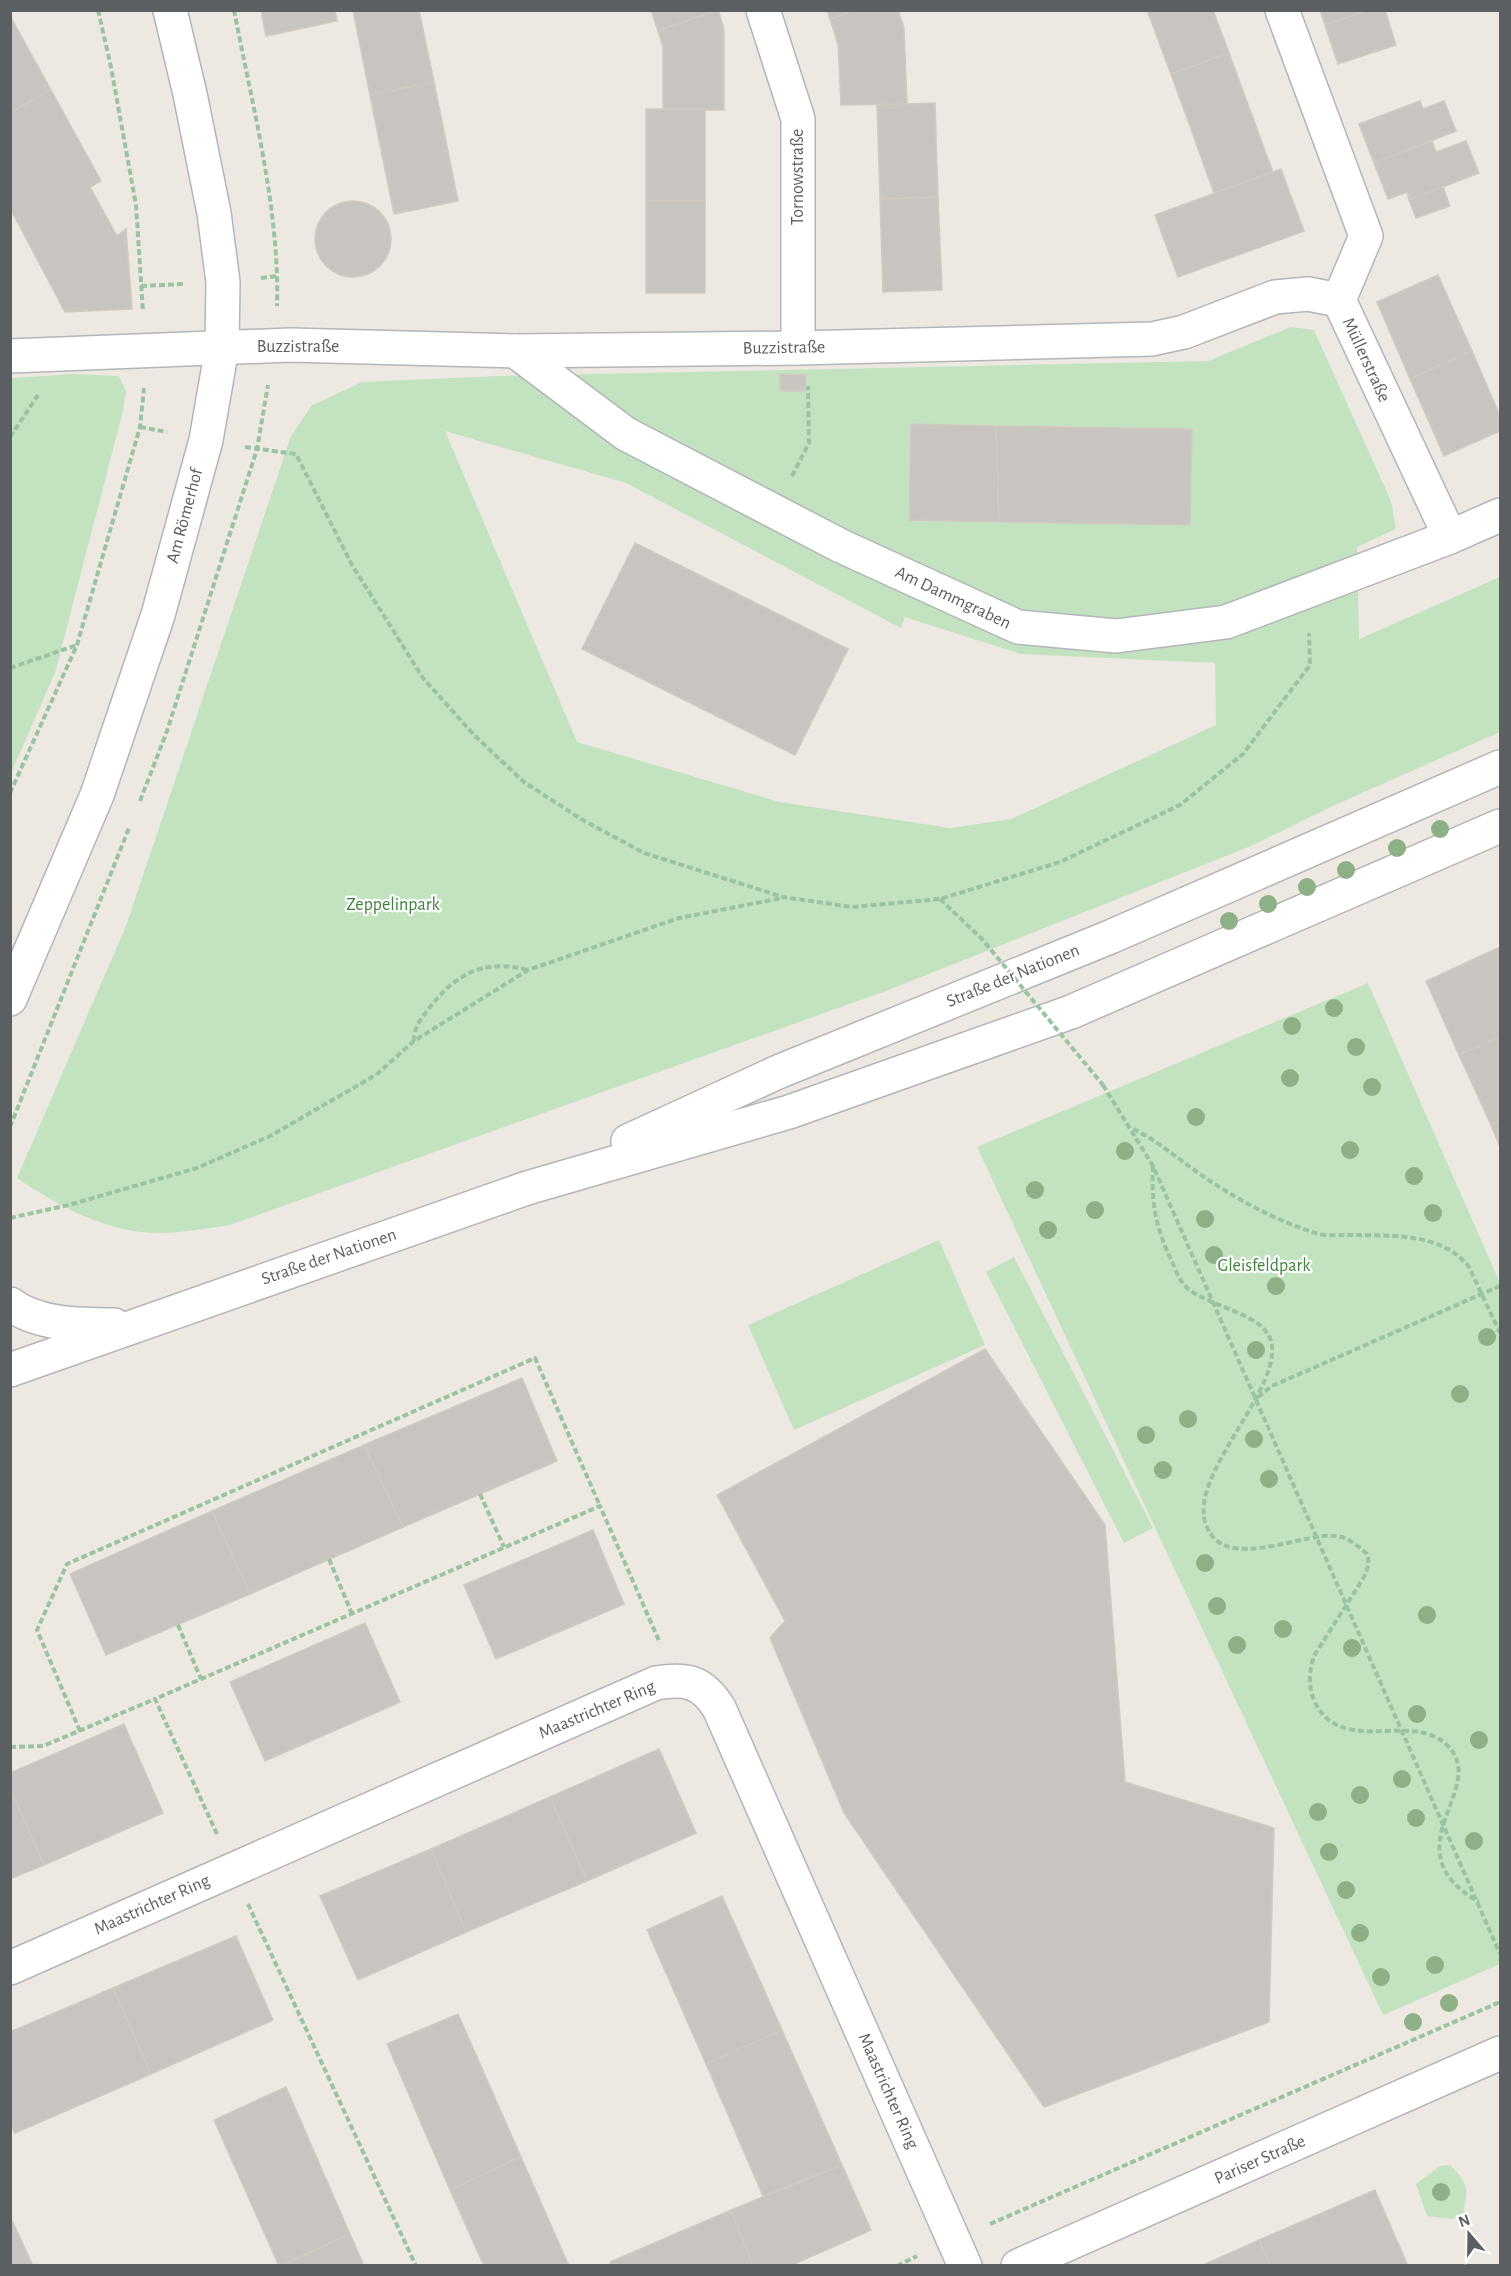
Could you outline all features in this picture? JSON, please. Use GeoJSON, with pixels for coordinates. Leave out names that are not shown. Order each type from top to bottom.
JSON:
{"type":"FeatureCollection","features":[{"type":"Feature","properties":{"kind":"street","name":"Am Römerhof"},"geometry":{"type":"LineString","coordinates":[[10,999],[97,795],[158,615],[206,440],[222,348],[222,282],[214,213],[170,10]]}},
{"type":"Feature","properties":{"kind":"street","name":"Tornowstraße"},"geometry":{"type":"LineString","coordinates":[[764,10],[798,119],[803,348]]}},
{"type":"Feature","properties":{"kind":"street","name":"Müllerstraße"},"geometry":{"type":"LineString","coordinates":[[1282,10],[1366,236],[1339,300],[1450,537]]}},
{"type":"Feature","properties":{"kind":"street","name":"Buzzistraße"},"geometry":{"type":"LineString","coordinates":[[10,356],[290,345],[515,351],[803,348],[1152,339],[1184,332],[1275,297],[1308,294],[1339,300]]}},
{"type":"Feature","properties":{"kind":"street","name":"Am Dammgraben"},"geometry":{"type":"LineString","coordinates":[[515,351],[626,434],[841,546],[1018,627],[1116,636],[1226,622],[1307,593],[1500,515]]}},
{"type":"Feature","properties":{"kind":"street","name":"Straße der Nationen"},"geometry":{"type":"LineString","coordinates":[[527,1188],[778,1072],[1110,937],[1500,767]]}},
{"type":"Feature","properties":{"kind":"street","name":"Straße der Nationen"},"geometry":{"type":"LineString","coordinates":[[10,1370],[131,1325],[527,1188],[789,1112],[1071,1012],[1500,826]]}},
{"type":"Feature","properties":{"kind":"street","name":"Straße der Nationen"},"geometry":{"type":"LineString","coordinates":[[10,1304],[20,1310],[75,1325],[131,1325]]}},
{"type":"Feature","properties":{"kind":"street","name":"Maastrichter Ring"},"geometry":{"type":"LineString","coordinates":[[10,1968],[656,1683],[676,1679],[695,1684],[709,1693],[719,1708],[959,2253]]}},
{"type":"Feature","properties":{"kind":"street","name":"Pariser Straße"},"geometry":{"type":"LineString","coordinates":[[1018,2265],[1500,2053]]}},
{"type":"Feature","properties":{"kind":"path"},"geometry":{"type":"LineString","coordinates":[[10,793],[77,645],[140,427],[145,351],[135,205],[111,68],[98,10]]}},
{"type":"Feature","properties":{"kind":"path"},"geometry":{"type":"LineString","coordinates":[[234,10],[264,167],[278,276]]}},
{"type":"Feature","properties":{"kind":"path"},"geometry":{"type":"LineString","coordinates":[[774,512],[809,443],[803,348]]}},
{"type":"Feature","properties":{"kind":"path"},"geometry":{"type":"LineString","coordinates":[[10,437],[39,393]]}},
{"type":"Feature","properties":{"kind":"path"},"geometry":{"type":"LineString","coordinates":[[277,452],[296,454],[352,566],[423,678],[474,735],[524,782],[581,819],[644,853],[783,897],[852,907],[940,898],[1060,862],[1180,805],[1244,754],[1310,665],[1307,593]]}},
{"type":"Feature","properties":{"kind":"path"},"geometry":{"type":"LineString","coordinates":[[10,668],[77,645]]}},
{"type":"Feature","properties":{"kind":"path"},"geometry":{"type":"LineString","coordinates":[[10,1218],[69,1205],[197,1168],[259,1141],[376,1075],[414,1041],[528,970],[679,918],[783,897]]}},
{"type":"Feature","properties":{"kind":"path"},"geometry":{"type":"LineString","coordinates":[[940,898],[982,939],[1103,1085],[1132,1128],[1153,1166],[1212,1303],[1318,1536],[1500,1954]]}},
{"type":"Feature","properties":{"kind":"path"},"geometry":{"type":"LineString","coordinates":[[414,1041],[413,1035],[422,1017],[453,982],[470,972],[491,966],[510,965],[528,970]]}},
{"type":"Feature","properties":{"kind":"path"},"geometry":{"type":"LineString","coordinates":[[1132,1128],[1149,1136],[1194,1170],[1263,1212],[1320,1234],[1388,1236],[1432,1242],[1446,1247],[1462,1257],[1483,1293],[1500,1333]]}},
{"type":"Feature","properties":{"kind":"path"},"geometry":{"type":"LineString","coordinates":[[1153,1166],[1154,1216],[1161,1239],[1183,1284],[1198,1297],[1260,1324],[1272,1344],[1272,1355],[1257,1398],[1214,1473],[1206,1497],[1204,1517],[1208,1529],[1220,1544],[1246,1548],[1293,1544],[1318,1536],[1346,1538],[1367,1554],[1369,1564],[1364,1577],[1314,1656],[1309,1671],[1313,1700],[1323,1715],[1335,1725],[1367,1733],[1413,1731],[1438,1739],[1454,1753],[1459,1780],[1443,1821],[1438,1849],[1439,1857],[1465,1894],[1479,1902]]}},
{"type":"Feature","properties":{"kind":"path"},"geometry":{"type":"LineString","coordinates":[[1257,1398],[1272,1386],[1500,1286]]}},
{"type":"Feature","properties":{"kind":"path"},"geometry":{"type":"LineString","coordinates":[[80,1731],[37,1630],[67,1564],[535,1358],[600,1506]]}},
{"type":"Feature","properties":{"kind":"path"},"geometry":{"type":"LineString","coordinates":[[480,1494],[504,1548]]}},
{"type":"Feature","properties":{"kind":"path"},"geometry":{"type":"LineString","coordinates":[[328,1559],[352,1614]]}},
{"type":"Feature","properties":{"kind":"path"},"geometry":{"type":"LineString","coordinates":[[178,1625],[201,1679]]}},
{"type":"Feature","properties":{"kind":"path"},"geometry":{"type":"LineString","coordinates":[[10,1747],[43,1746],[155,1699]]}},
{"type":"Feature","properties":{"kind":"path"},"geometry":{"type":"LineString","coordinates":[[897,2265],[959,2253],[1500,2002]]}},
{"type":"Feature","properties":{"kind":"green space","name":"Zeppelinpark"},"geometry":{"type":"Polygon","coordinates":[[[1291,327],[1314,330],[1391,501],[1396,529],[1357,547],[1359,639],[1500,577],[1500,732],[1337,804],[1251,846],[886,991],[230,1225],[166,1233],[126,1229],[87,1218],[51,1200],[17,1178],[126,926],[291,436],[311,406],[362,382],[498,376],[1208,361],[1291,327]],[[911,424],[909,520],[1190,525],[1192,429],[911,424]],[[445,431],[577,742],[780,802],[950,828],[1011,819],[1216,725],[1215,663],[1020,654],[905,617],[901,628],[626,483],[445,431]]]}},
{"type":"Feature","properties":{"kind":"green space"},"geometry":{"type":"Polygon","coordinates":[[[74,374],[119,376],[126,391],[123,411],[55,673],[11,773],[11,378],[74,374]]]}},
{"type":"Feature","properties":{"kind":"green space","name":"Gleisfeldpark"},"geometry":{"type":"Polygon","coordinates":[[[1368,983],[1500,1283],[1500,1964],[1383,2015],[977,1147],[1368,983]]]}},
{"type":"Feature","properties":{"kind":"green space"},"geometry":{"type":"Polygon","coordinates":[[[939,1240],[985,1345],[794,1430],[748,1325],[939,1240]]]}},
{"type":"Feature","properties":{"kind":"green space"},"geometry":{"type":"Polygon","coordinates":[[[1014,1257],[1153,1528],[1124,1543],[986,1272],[1014,1257]]]}},
{"type":"Feature","properties":{"kind":"green space"},"geometry":{"type":"Polygon","coordinates":[[[1450,2165],[1466,2188],[1463,2215],[1453,2219],[1427,2216],[1416,2184],[1440,2166],[1450,2165]]]}},
{"type":"Feature","properties":{"kind":"building"},"geometry":{"type":"Polygon","coordinates":[[[261,10],[335,10],[337,21],[266,36],[261,10]]]}},
{"type":"Feature","properties":{"kind":"building"},"geometry":{"type":"Polygon","coordinates":[[[353,10],[419,10],[434,82],[370,95],[353,10]]]}},
{"type":"Feature","properties":{"kind":"building"},"geometry":{"type":"Polygon","coordinates":[[[651,10],[717,10],[658,31],[651,10]]]}},
{"type":"Feature","properties":{"kind":"building"},"geometry":{"type":"Polygon","coordinates":[[[718,10],[724,29],[724,110],[663,110],[663,47],[658,31],[718,10]]]}},
{"type":"Feature","properties":{"kind":"building"},"geometry":{"type":"Polygon","coordinates":[[[827,10],[856,10],[830,19],[827,10]]]}},
{"type":"Feature","properties":{"kind":"building"},"geometry":{"type":"Polygon","coordinates":[[[856,10],[898,10],[904,28],[907,104],[841,105],[838,44],[830,19],[856,10]]]}},
{"type":"Feature","properties":{"kind":"building"},"geometry":{"type":"Polygon","coordinates":[[[1147,10],[1213,10],[1229,53],[1171,74],[1147,10]]]}},
{"type":"Feature","properties":{"kind":"building"},"geometry":{"type":"Polygon","coordinates":[[[1320,10],[1369,10],[1325,25],[1320,10]]]}},
{"type":"Feature","properties":{"kind":"building"},"geometry":{"type":"Polygon","coordinates":[[[1369,10],[1385,10],[1396,45],[1338,64],[1325,25],[1369,10]]]}},
{"type":"Feature","properties":{"kind":"building"},"geometry":{"type":"Polygon","coordinates":[[[10,16],[51,90],[10,113],[10,16]]]}},
{"type":"Feature","properties":{"kind":"building"},"geometry":{"type":"Polygon","coordinates":[[[1229,53],[1273,172],[1214,193],[1171,74],[1229,53]]]}},
{"type":"Feature","properties":{"kind":"building"},"geometry":{"type":"Polygon","coordinates":[[[434,82],[458,201],[394,214],[370,95],[434,82]]]}},
{"type":"Feature","properties":{"kind":"building"},"geometry":{"type":"Polygon","coordinates":[[[51,90],[101,181],[90,187],[117,236],[126,229],[132,309],[65,312],[10,208],[10,113],[51,90]]]}},
{"type":"Feature","properties":{"kind":"building"},"geometry":{"type":"Polygon","coordinates":[[[1420,101],[1423,109],[1444,101],[1456,131],[1374,163],[1359,124],[1420,101]]]}},
{"type":"Feature","properties":{"kind":"building"},"geometry":{"type":"Polygon","coordinates":[[[935,103],[938,197],[880,199],[877,105],[935,103]]]}},
{"type":"Feature","properties":{"kind":"building"},"geometry":{"type":"Polygon","coordinates":[[[646,109],[705,109],[705,201],[646,201],[646,109]]]}},
{"type":"Feature","properties":{"kind":"building"},"geometry":{"type":"Polygon","coordinates":[[[1432,141],[1436,152],[1466,141],[1479,173],[1409,200],[1407,192],[1388,199],[1374,163],[1432,141]]]}},
{"type":"Feature","properties":{"kind":"building"},"geometry":{"type":"Polygon","coordinates":[[[1281,169],[1304,231],[1178,277],[1155,215],[1281,169]]]}},
{"type":"Feature","properties":{"kind":"building"},"geometry":{"type":"Polygon","coordinates":[[[1443,187],[1450,206],[1416,218],[1409,200],[1443,187]]]}},
{"type":"Feature","properties":{"kind":"building"},"geometry":{"type":"Polygon","coordinates":[[[938,197],[942,290],[883,292],[880,199],[938,197]]]}},
{"type":"Feature","properties":{"kind":"building"},"geometry":{"type":"Polygon","coordinates":[[[353,201],[367,204],[380,212],[388,225],[391,239],[388,253],[380,266],[367,274],[353,277],[339,274],[326,266],[318,253],[315,239],[318,225],[326,212],[339,204],[353,201]]]}},
{"type":"Feature","properties":{"kind":"building"},"geometry":{"type":"Polygon","coordinates":[[[646,201],[705,201],[705,293],[646,293],[646,201]]]}},
{"type":"Feature","properties":{"kind":"building"},"geometry":{"type":"Polygon","coordinates":[[[1438,275],[1472,351],[1410,379],[1377,302],[1438,275]]]}},
{"type":"Feature","properties":{"kind":"building"},"geometry":{"type":"Polygon","coordinates":[[[1472,351],[1500,416],[1500,431],[1444,456],[1410,379],[1472,351]]]}},
{"type":"Feature","properties":{"kind":"building"},"geometry":{"type":"Polygon","coordinates":[[[780,374],[806,375],[805,391],[780,391],[780,374]]]}},
{"type":"Feature","properties":{"kind":"building"},"geometry":{"type":"Polygon","coordinates":[[[911,424],[996,426],[999,522],[909,520],[911,424]]]}},
{"type":"Feature","properties":{"kind":"building"},"geometry":{"type":"Polygon","coordinates":[[[996,426],[1192,429],[1190,525],[999,522],[996,426]]]}},
{"type":"Feature","properties":{"kind":"building"},"geometry":{"type":"Polygon","coordinates":[[[635,543],[848,649],[795,755],[582,649],[635,543]]]}},
{"type":"Feature","properties":{"kind":"building"},"geometry":{"type":"Polygon","coordinates":[[[1500,947],[1500,1037],[1459,1055],[1426,981],[1500,947]]]}},
{"type":"Feature","properties":{"kind":"building"},"geometry":{"type":"Polygon","coordinates":[[[1500,1037],[1500,1121],[1491,1125],[1459,1055],[1500,1037]]]}},
{"type":"Feature","properties":{"kind":"building"},"geometry":{"type":"Polygon","coordinates":[[[1500,1121],[1500,1147],[1491,1125],[1500,1121]]]}},
{"type":"Feature","properties":{"kind":"building"},"geometry":{"type":"Polygon","coordinates":[[[985,1349],[1105,1525],[1125,1782],[1274,1828],[1269,2022],[1044,2107],[844,1813],[770,1638],[785,1621],[717,1495],[985,1349]]]}},
{"type":"Feature","properties":{"kind":"building"},"geometry":{"type":"Polygon","coordinates":[[[522,1378],[557,1461],[403,1527],[364,1445],[522,1378]]]}},
{"type":"Feature","properties":{"kind":"building"},"geometry":{"type":"Polygon","coordinates":[[[364,1445],[403,1527],[250,1594],[212,1511],[364,1445]]]}},
{"type":"Feature","properties":{"kind":"building"},"geometry":{"type":"Polygon","coordinates":[[[212,1511],[250,1594],[106,1655],[70,1574],[212,1511]]]}},
{"type":"Feature","properties":{"kind":"building"},"geometry":{"type":"Polygon","coordinates":[[[593,1530],[624,1604],[496,1659],[464,1585],[593,1530]]]}},
{"type":"Feature","properties":{"kind":"building"},"geometry":{"type":"Polygon","coordinates":[[[365,1623],[400,1702],[265,1761],[230,1682],[365,1623]]]}},
{"type":"Feature","properties":{"kind":"building"},"geometry":{"type":"Polygon","coordinates":[[[124,1724],[163,1813],[44,1865],[10,1788],[10,1773],[124,1724]]]}},
{"type":"Feature","properties":{"kind":"building"},"geometry":{"type":"Polygon","coordinates":[[[659,1749],[696,1833],[587,1881],[550,1797],[659,1749]]]}},
{"type":"Feature","properties":{"kind":"building"},"geometry":{"type":"Polygon","coordinates":[[[10,1788],[44,1865],[10,1879],[10,1788]]]}},
{"type":"Feature","properties":{"kind":"building"},"geometry":{"type":"Polygon","coordinates":[[[550,1797],[587,1881],[466,1932],[431,1849],[550,1797]]]}},
{"type":"Feature","properties":{"kind":"building"},"geometry":{"type":"Polygon","coordinates":[[[431,1849],[466,1932],[358,1980],[320,1896],[431,1849]]]}},
{"type":"Feature","properties":{"kind":"building"},"geometry":{"type":"Polygon","coordinates":[[[722,1896],[782,2030],[706,2064],[647,1930],[722,1896]]]}},
{"type":"Feature","properties":{"kind":"building"},"geometry":{"type":"Polygon","coordinates":[[[236,1936],[273,2020],[151,2074],[113,1988],[236,1936]]]}},
{"type":"Feature","properties":{"kind":"building"},"geometry":{"type":"Polygon","coordinates":[[[113,1988],[151,2074],[15,2133],[10,2122],[10,2032],[113,1988]]]}},
{"type":"Feature","properties":{"kind":"building"},"geometry":{"type":"Polygon","coordinates":[[[458,2014],[521,2157],[450,2190],[387,2044],[458,2014]]]}},
{"type":"Feature","properties":{"kind":"building"},"geometry":{"type":"Polygon","coordinates":[[[782,2030],[842,2165],[763,2196],[706,2064],[782,2030]]]}},
{"type":"Feature","properties":{"kind":"building"},"geometry":{"type":"Polygon","coordinates":[[[286,2087],[350,2234],[279,2266],[214,2120],[286,2087]]]}},
{"type":"Feature","properties":{"kind":"building"},"geometry":{"type":"Polygon","coordinates":[[[521,2157],[569,2266],[484,2266],[450,2190],[521,2157]]]}},
{"type":"Feature","properties":{"kind":"building"},"geometry":{"type":"Polygon","coordinates":[[[842,2165],[871,2230],[790,2266],[753,2266],[731,2210],[842,2165]]]}},
{"type":"Feature","properties":{"kind":"building"},"geometry":{"type":"Polygon","coordinates":[[[1375,2190],[1408,2266],[1270,2266],[1259,2240],[1375,2190]]]}},
{"type":"Feature","properties":{"kind":"building"},"geometry":{"type":"Polygon","coordinates":[[[731,2210],[753,2266],[611,2266],[610,2262],[731,2210]]]}},
{"type":"Feature","properties":{"kind":"building"},"geometry":{"type":"Polygon","coordinates":[[[10,2216],[33,2266],[10,2266],[10,2216]]]}},
{"type":"Feature","properties":{"kind":"building"},"geometry":{"type":"Polygon","coordinates":[[[350,2234],[364,2266],[281,2266],[350,2234]]]}},
{"type":"Feature","properties":{"kind":"building"},"geometry":{"type":"Polygon","coordinates":[[[1259,2240],[1270,2266],[1201,2266],[1259,2240]]]}}]}
